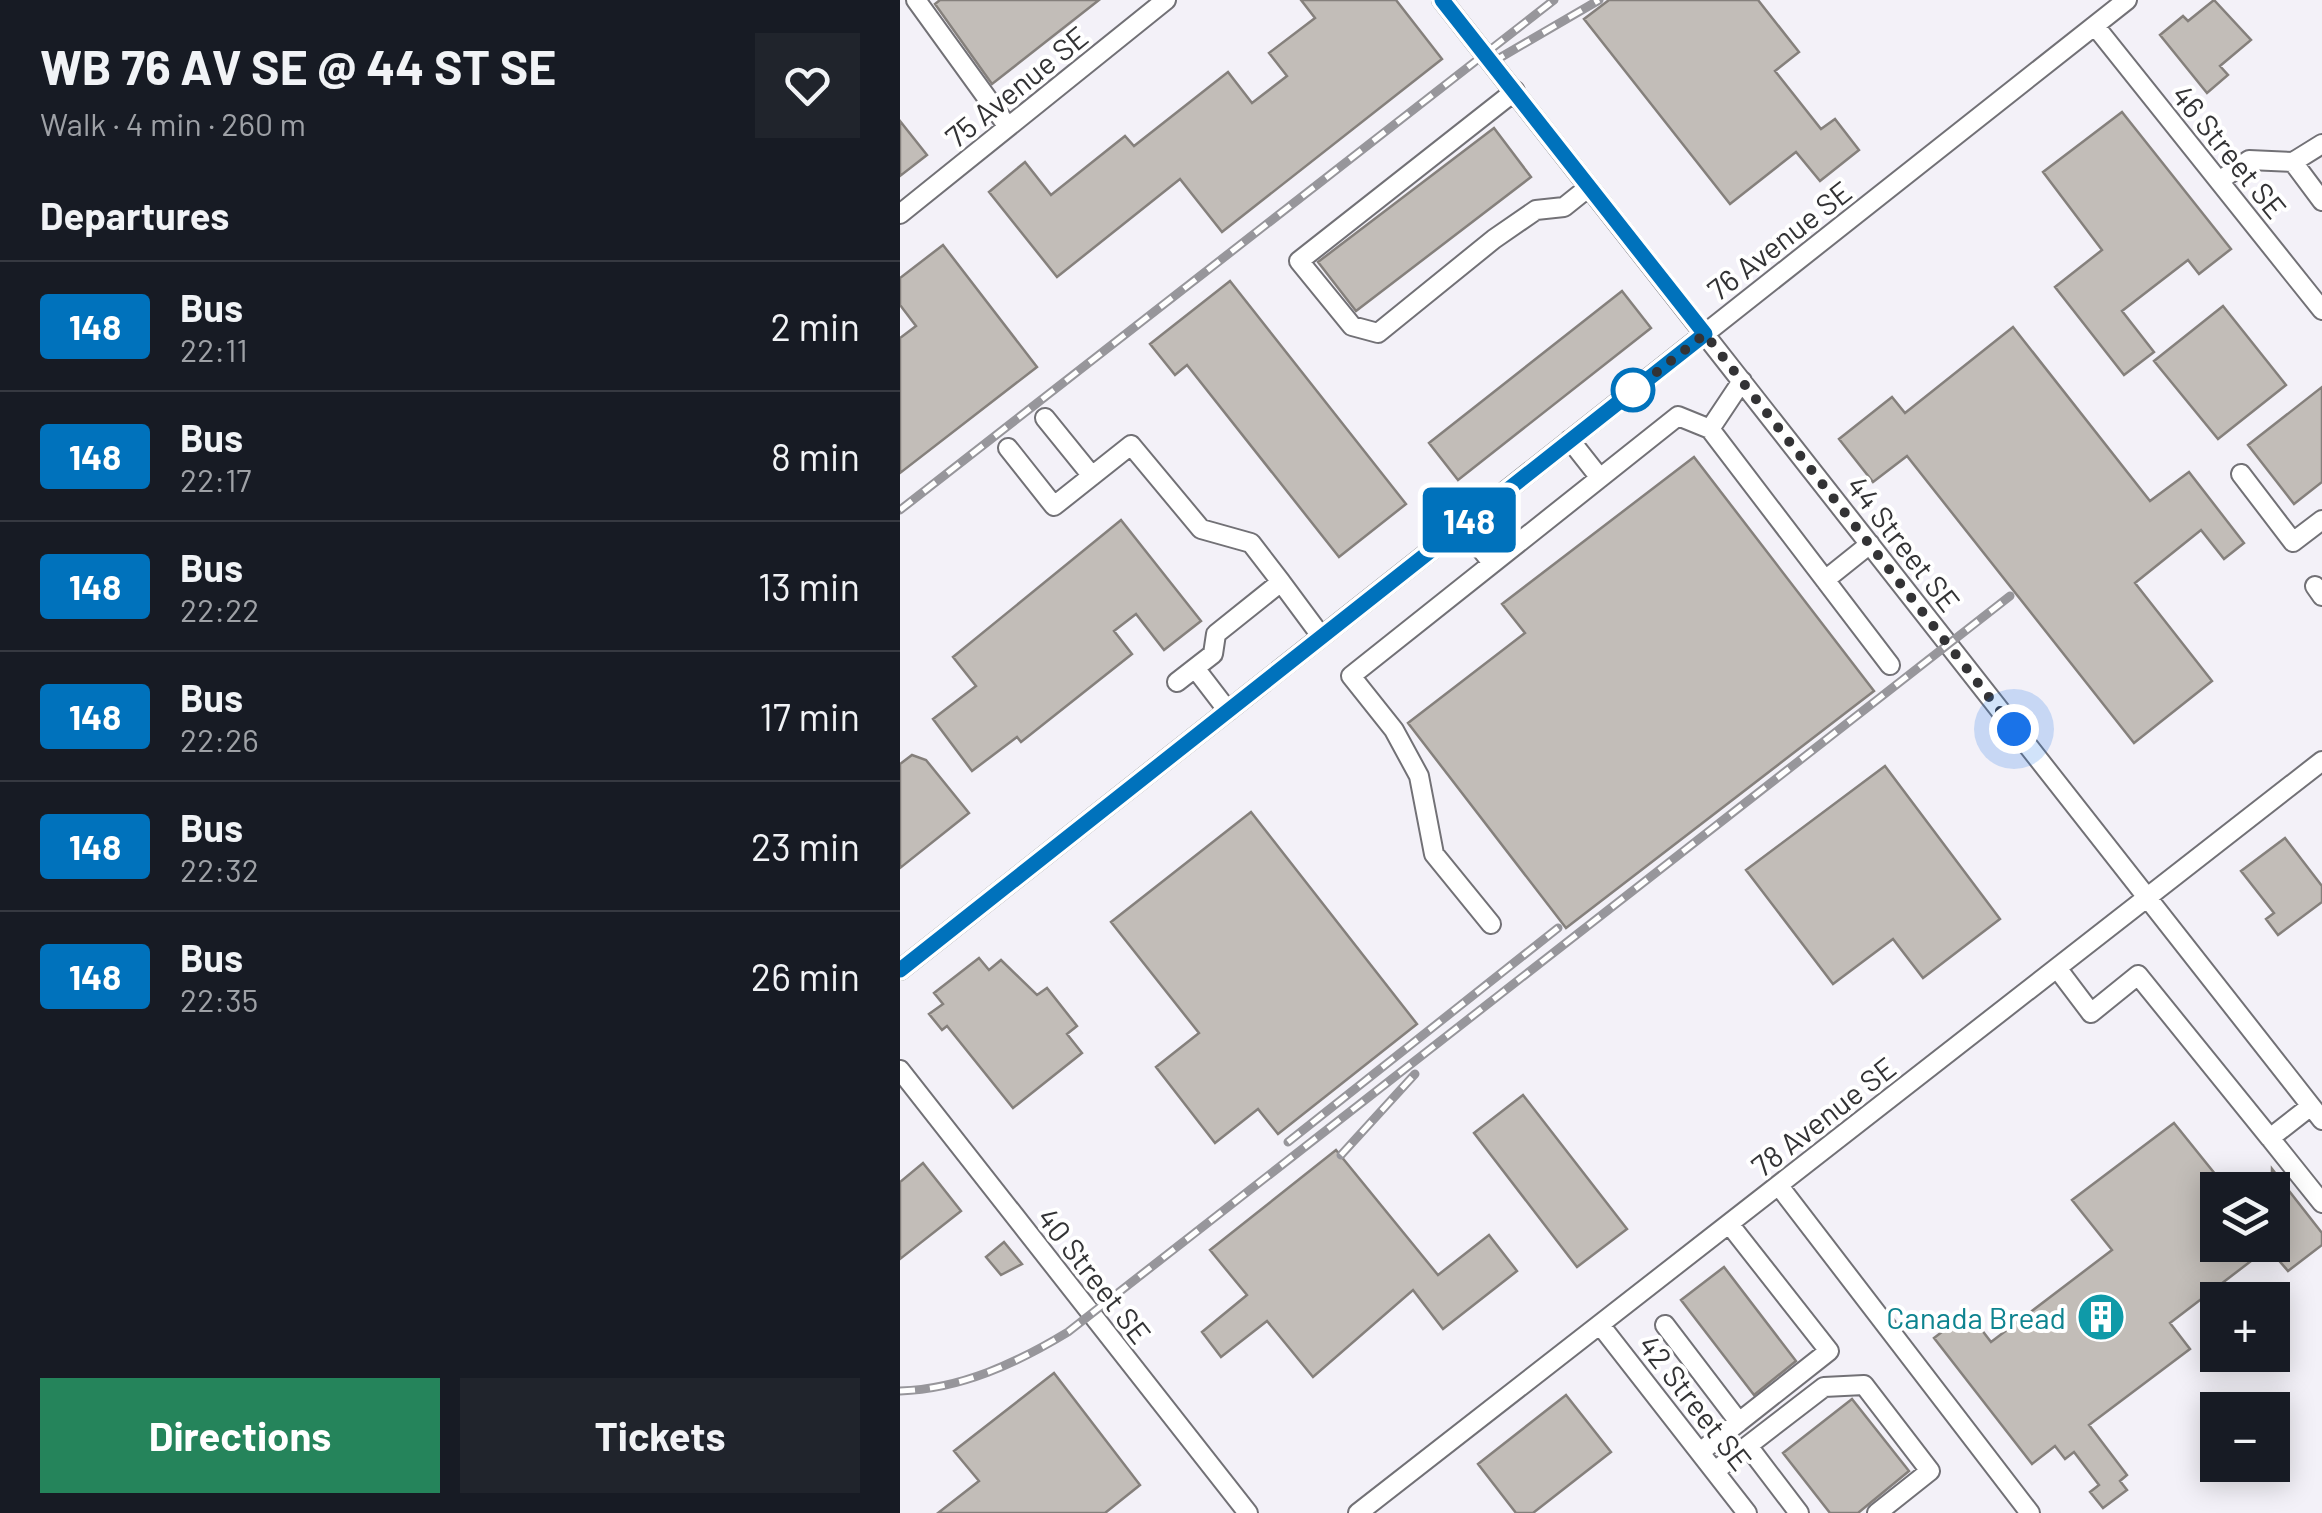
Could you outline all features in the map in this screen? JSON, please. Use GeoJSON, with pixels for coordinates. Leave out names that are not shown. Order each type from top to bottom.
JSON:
{"type":"FeatureCollection","features":[{"type":"Feature","properties":{"kind":"street"},"geometry":{"type":"LineString","coordinates":[[916,0],[1008,127]]}},
{"type":"Feature","properties":{"kind":"street","name":"44 Street SE"},"geometry":{"type":"LineString","coordinates":[[1442,0],[2316,1113]]}},
{"type":"Feature","properties":{"kind":"street","name":"76 Avenue SE"},"geometry":{"type":"LineString","coordinates":[[900,970],[2128,0]]}},
{"type":"Feature","properties":{"kind":"street","name":"75 Avenue SE"},"geometry":{"type":"LineString","coordinates":[[900,214],[1163,1]]}},
{"type":"Feature","properties":{"kind":"street","name":"46 Street SE"},"geometry":{"type":"LineString","coordinates":[[2095,26],[2322,310]]}},
{"type":"Feature","properties":{"kind":"street"},"geometry":{"type":"LineString","coordinates":[[1515,92],[1299,261],[1352,326],[1378,333],[1494,238],[1536,210],[1564,208],[1590,187]]}},
{"type":"Feature","properties":{"kind":"street"},"geometry":{"type":"LineString","coordinates":[[2219,180],[2249,160],[2293,162],[2322,144]]}},
{"type":"Feature","properties":{"kind":"street"},"geometry":{"type":"LineString","coordinates":[[2293,162],[2322,201]]}},
{"type":"Feature","properties":{"kind":"street"},"geometry":{"type":"LineString","coordinates":[[1710,429],[1742,381]]}},
{"type":"Feature","properties":{"kind":"street"},"geometry":{"type":"LineString","coordinates":[[1492,924],[1434,854],[1419,776],[1394,730],[1351,676],[1678,416],[1710,429],[1890,665]]}},
{"type":"Feature","properties":{"kind":"street"},"geometry":{"type":"LineString","coordinates":[[1045,418],[1092,476]]}},
{"type":"Feature","properties":{"kind":"street"},"geometry":{"type":"LineString","coordinates":[[1570,440],[1600,478]]}},
{"type":"Feature","properties":{"kind":"street"},"geometry":{"type":"LineString","coordinates":[[1008,448],[1054,506],[1131,444],[1201,528],[1251,543],[1321,636]]}},
{"type":"Feature","properties":{"kind":"street"},"geometry":{"type":"LineString","coordinates":[[2241,474],[2293,542],[2322,520]]}},
{"type":"Feature","properties":{"kind":"street"},"geometry":{"type":"LineString","coordinates":[[1462,525],[1492,563]]}},
{"type":"Feature","properties":{"kind":"street"},"geometry":{"type":"LineString","coordinates":[[1824,580],[1870,544]]}},
{"type":"Feature","properties":{"kind":"street"},"geometry":{"type":"LineString","coordinates":[[1177,682],[1214,654],[1216,634],[1281,582]]}},
{"type":"Feature","properties":{"kind":"street"},"geometry":{"type":"LineString","coordinates":[[1195,668],[1228,710]]}},
{"type":"Feature","properties":{"kind":"street","name":"78 Avenue SE"},"geometry":{"type":"LineString","coordinates":[[1358,1513],[2322,761]]}},
{"type":"Feature","properties":{"kind":"street"},"geometry":{"type":"LineString","coordinates":[[2057,968],[2091,1013],[2138,975],[2322,1203]]}},
{"type":"Feature","properties":{"kind":"street","name":"40 Street SE"},"geometry":{"type":"LineString","coordinates":[[900,1070],[1248,1513]]}},
{"type":"Feature","properties":{"kind":"street"},"geometry":{"type":"LineString","coordinates":[[2270,1138],[2316,1113]]}},
{"type":"Feature","properties":{"kind":"street"},"geometry":{"type":"LineString","coordinates":[[1779,1186],[2030,1513]]}},
{"type":"Feature","properties":{"kind":"street"},"geometry":{"type":"LineString","coordinates":[[1700,1452],[1829,1351],[1730,1225]]}},
{"type":"Feature","properties":{"kind":"street"},"geometry":{"type":"LineString","coordinates":[[1665,1325],[1738,1422]]}},
{"type":"Feature","properties":{"kind":"street","name":"42 Street SE"},"geometry":{"type":"LineString","coordinates":[[1602,1326],[1747,1513]]}},
{"type":"Feature","properties":{"kind":"street"},"geometry":{"type":"LineString","coordinates":[[1714,1471],[1824,1387],[1864,1385],[1930,1472],[1877,1513]]}},
{"type":"Feature","properties":{"kind":"street"},"geometry":{"type":"LineString","coordinates":[[1748,1446],[1800,1513]]}},
{"type":"Feature","properties":{"kind":"building"},"geometry":{"type":"Polygon","coordinates":[[[940,0],[1099,0],[992,84],[935,4],[940,0]]]}},
{"type":"Feature","properties":{"kind":"building"},"geometry":{"type":"Polygon","coordinates":[[[1301,0],[1396,0],[1442,59],[1222,232],[1180,179],[1057,277],[989,192],[1025,162],[1051,195],[1125,136],[1134,146],[1228,72],[1252,103],[1287,76],[1269,53],[1315,18],[1301,0]]]}},
{"type":"Feature","properties":{"kind":"building"},"geometry":{"type":"Polygon","coordinates":[[[1609,0],[1758,0],[1799,52],[1775,71],[1821,129],[1835,119],[1859,150],[1820,181],[1796,152],[1730,204],[1584,19],[1609,0]]]}},
{"type":"Feature","properties":{"kind":"building"},"geometry":{"type":"Polygon","coordinates":[[[2214,0],[2251,40],[2220,66],[2228,75],[2207,93],[2160,35],[2183,16],[2188,21],[2214,0]]]}},
{"type":"Feature","properties":{"kind":"building"},"geometry":{"type":"Polygon","coordinates":[[[2122,112],[2231,249],[2199,274],[2188,260],[2122,311],[2154,352],[2124,375],[2055,287],[2102,250],[2043,172],[2122,112]]]}},
{"type":"Feature","properties":{"kind":"building"},"geometry":{"type":"Polygon","coordinates":[[[900,121],[927,155],[900,176],[900,121]]]}},
{"type":"Feature","properties":{"kind":"building"},"geometry":{"type":"Polygon","coordinates":[[[1494,128],[1531,177],[1356,311],[1318,262],[1494,128]]]}},
{"type":"Feature","properties":{"kind":"building"},"geometry":{"type":"Polygon","coordinates":[[[943,245],[1037,367],[900,473],[900,338],[916,326],[900,305],[900,278],[943,245]]]}},
{"type":"Feature","properties":{"kind":"building"},"geometry":{"type":"Polygon","coordinates":[[[1230,281],[1406,504],[1339,557],[1187,365],[1175,375],[1150,344],[1230,281]]]}},
{"type":"Feature","properties":{"kind":"building"},"geometry":{"type":"Polygon","coordinates":[[[1622,291],[1651,328],[1458,480],[1429,443],[1622,291]]]}},
{"type":"Feature","properties":{"kind":"building"},"geometry":{"type":"Polygon","coordinates":[[[2223,306],[2286,385],[2218,439],[2154,361],[2223,306]]]}},
{"type":"Feature","properties":{"kind":"building"},"geometry":{"type":"Polygon","coordinates":[[[2013,327],[2150,501],[2189,472],[2244,543],[2224,559],[2201,530],[2135,583],[2212,681],[2134,743],[1907,456],[1873,482],[1839,439],[1892,397],[1905,413],[2013,327]]]}},
{"type":"Feature","properties":{"kind":"building"},"geometry":{"type":"Polygon","coordinates":[[[2322,387],[2322,482],[2294,504],[2248,445],[2322,387]]]}},
{"type":"Feature","properties":{"kind":"building"},"geometry":{"type":"Polygon","coordinates":[[[1694,457],[1874,691],[1566,928],[1408,723],[1525,633],[1502,604],[1694,457]]]}},
{"type":"Feature","properties":{"kind":"building"},"geometry":{"type":"Polygon","coordinates":[[[1121,520],[1201,621],[1164,650],[1136,614],[1114,631],[1132,654],[1021,742],[1017,737],[972,771],[933,719],[976,686],[953,657],[1121,520]]]}},
{"type":"Feature","properties":{"kind":"building"},"geometry":{"type":"Polygon","coordinates":[[[912,755],[926,760],[969,813],[900,868],[900,764],[912,755]]]}},
{"type":"Feature","properties":{"kind":"building"},"geometry":{"type":"Polygon","coordinates":[[[1885,766],[2000,919],[1923,978],[1893,939],[1833,984],[1746,870],[1885,766]]]}},
{"type":"Feature","properties":{"kind":"building"},"geometry":{"type":"Polygon","coordinates":[[[1251,812],[1417,1024],[1278,1134],[1258,1109],[1215,1143],[1156,1067],[1199,1033],[1111,922],[1251,812]]]}},
{"type":"Feature","properties":{"kind":"building"},"geometry":{"type":"Polygon","coordinates":[[[2285,838],[2322,886],[2322,902],[2278,935],[2266,919],[2274,913],[2241,871],[2285,838]]]}},
{"type":"Feature","properties":{"kind":"building"},"geometry":{"type":"Polygon","coordinates":[[[979,958],[989,970],[1001,960],[1037,995],[1047,988],[1077,1026],[1067,1034],[1082,1053],[1013,1108],[947,1026],[942,1030],[929,1014],[943,1004],[934,993],[979,958]]]}},
{"type":"Feature","properties":{"kind":"building"},"geometry":{"type":"Polygon","coordinates":[[[1523,1095],[1627,1229],[1577,1267],[1474,1133],[1523,1095]]]}},
{"type":"Feature","properties":{"kind":"building","name":"Canada Bread"},"geometry":{"type":"Polygon","coordinates":[[[2174,1123],[2213,1172],[2200,1172],[2200,1262],[2250,1262],[2224,1282],[2200,1282],[2200,1300],[2170,1323],[2190,1349],[2089,1425],[2127,1475],[2120,1481],[2127,1490],[2103,1508],[2090,1492],[2099,1485],[2074,1452],[2065,1459],[2055,1446],[2032,1464],[1934,1338],[1968,1312],[1991,1342],[2112,1250],[2072,1200],[2174,1123]]]}},
{"type":"Feature","properties":{"kind":"building"},"geometry":{"type":"Polygon","coordinates":[[[1336,1150],[1438,1275],[1489,1235],[1517,1271],[1443,1329],[1413,1290],[1313,1377],[1267,1321],[1221,1357],[1202,1332],[1247,1295],[1210,1250],[1336,1150]]]}},
{"type":"Feature","properties":{"kind":"building"},"geometry":{"type":"Polygon","coordinates":[[[923,1163],[961,1211],[900,1259],[900,1182],[923,1163]]]}},
{"type":"Feature","properties":{"kind":"building","name":"Canada Bread"},"geometry":{"type":"Polygon","coordinates":[[[2290,1192],[2322,1233],[2322,1245],[2288,1271],[2280,1262],[2290,1262],[2290,1192]]]}},
{"type":"Feature","properties":{"kind":"building"},"geometry":{"type":"Polygon","coordinates":[[[1004,1242],[1022,1264],[1001,1275],[986,1257],[1004,1242]]]}},
{"type":"Feature","properties":{"kind":"building"},"geometry":{"type":"Polygon","coordinates":[[[1724,1267],[1796,1361],[1754,1395],[1681,1300],[1724,1267]]]}},
{"type":"Feature","properties":{"kind":"building"},"geometry":{"type":"Polygon","coordinates":[[[1054,1373],[1140,1485],[1105,1513],[938,1513],[979,1481],[954,1451],[1054,1373]]]}},
{"type":"Feature","properties":{"kind":"building"},"geometry":{"type":"Polygon","coordinates":[[[1566,1395],[1611,1452],[1533,1513],[1516,1513],[1478,1464],[1566,1395]]]}},
{"type":"Feature","properties":{"kind":"building"},"geometry":{"type":"Polygon","coordinates":[[[1852,1399],[1909,1471],[1858,1513],[1830,1513],[1783,1453],[1852,1399]]]}},
{"type":"Feature","properties":{"kind":"railway"},"geometry":{"type":"LineString","coordinates":[[900,510],[1554,0]]}},
{"type":"Feature","properties":{"kind":"railway"},"geometry":{"type":"LineString","coordinates":[[1491,63],[1599,0]]}},
{"type":"Feature","properties":{"kind":"railway"},"geometry":{"type":"LineString","coordinates":[[900,1391],[967,1380],[1029,1354],[1068,1332],[2010,596]]}},
{"type":"Feature","properties":{"kind":"railway"},"geometry":{"type":"LineString","coordinates":[[1288,1142],[1558,928]]}},
{"type":"Feature","properties":{"kind":"railway"},"geometry":{"type":"LineString","coordinates":[[1341,1155],[1415,1074]]}},
{"type":"Feature","properties":{"kind":"bus line","name":"148"},"geometry":{"type":"LineString","coordinates":[[900,970],[1705,334],[1442,0]]}},
{"type":"Feature","properties":{"kind":"place","name":"Canada Bread"},"geometry":{"type":"Point","coordinates":[2101,1317]}},
{"type":"Feature","properties":{"kind":"route"},"geometry":{"type":"LineString","coordinates":[[1633,390],[1624,398],[1705,334],[2014,729]]}}]}
